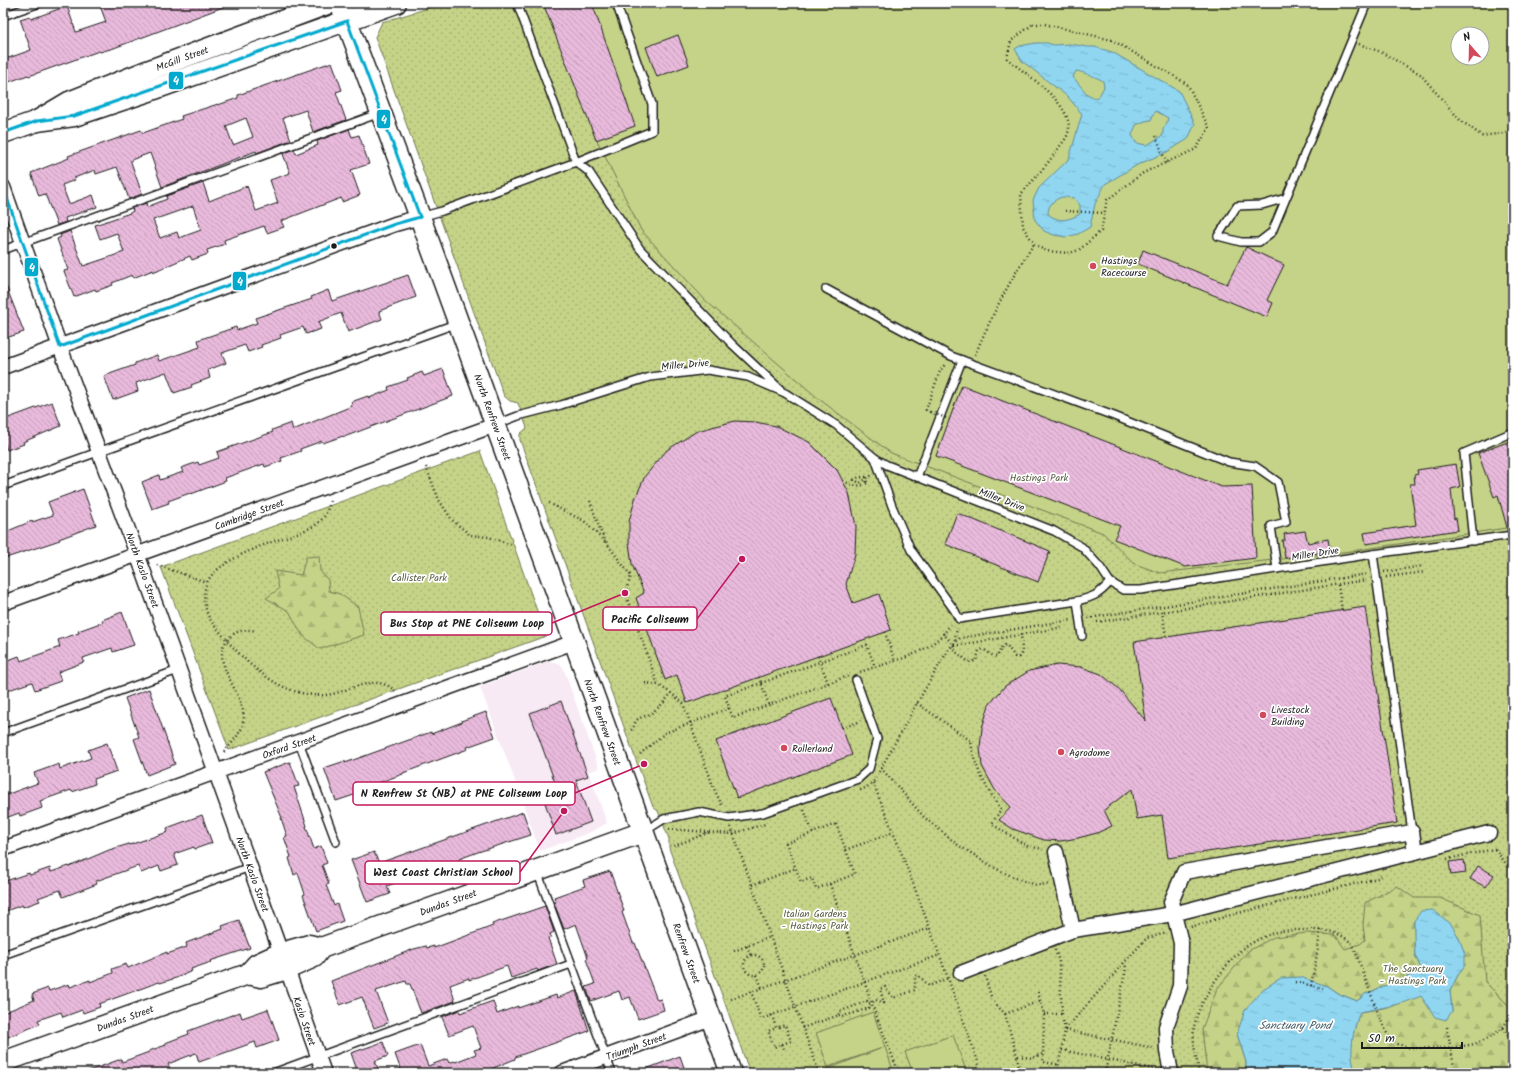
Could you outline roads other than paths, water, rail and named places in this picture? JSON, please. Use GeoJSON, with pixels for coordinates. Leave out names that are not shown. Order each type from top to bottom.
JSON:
{"type":"FeatureCollection","features":[{"type":"Feature","properties":{"kind":"street","name":"McGill Street"},"geometry":{"type":"LineString","coordinates":[[37,121],[68,102],[154,68],[330,3]]}},
{"type":"Feature","properties":{"kind":"street","name":"McGill Street"},"geometry":{"type":"LineString","coordinates":[[3,133],[37,121],[74,116],[156,89],[343,12],[396,3]]}},
{"type":"Feature","properties":{"kind":"street","name":"North Renfrew Street"},"geometry":{"type":"LineString","coordinates":[[343,12],[420,217],[643,832]]}},
{"type":"Feature","properties":{"kind":"street","name":"North Kaslo Street"},"geometry":{"type":"LineString","coordinates":[[3,187],[60,347],[138,554],[178,670],[284,961]]}},
{"type":"Feature","properties":{"kind":"street"},"geometry":{"type":"LineString","coordinates":[[3,367],[395,224],[420,217]]}},
{"type":"Feature","properties":{"kind":"street","name":"Cambridge Street"},"geometry":{"type":"LineString","coordinates":[[3,603],[495,425]]}},
{"type":"Feature","properties":{"kind":"street","name":"Oxford Street"},"geometry":{"type":"LineString","coordinates":[[3,849],[574,642]]}},
{"type":"Feature","properties":{"kind":"street","name":"Dundas Street"},"geometry":{"type":"LineString","coordinates":[[3,1062],[248,974],[261,977],[309,945],[322,948],[643,832]]}},
{"type":"Feature","properties":{"kind":"street","name":"Renfrew Street"},"geometry":{"type":"LineString","coordinates":[[643,832],[731,1073]]}},
{"type":"Feature","properties":{"kind":"street"},"geometry":{"type":"LineString","coordinates":[[1171,1073],[1167,1051],[1166,1027],[1180,986],[1181,943],[1171,902],[1184,872],[1412,832],[1415,852]]}},
{"type":"Feature","properties":{"kind":"street"},"geometry":{"type":"LineString","coordinates":[[961,972],[1072,930],[1173,914],[1489,834]]}},
{"type":"Feature","properties":{"kind":"street"},"geometry":{"type":"LineString","coordinates":[[1056,852],[1072,930]]}},
{"type":"Feature","properties":{"kind":"street","name":"Kaslo Street"},"geometry":{"type":"LineString","coordinates":[[284,961],[324,1073]]}},
{"type":"Feature","properties":{"kind":"street","name":"Triumph Street"},"geometry":{"type":"LineString","coordinates":[[562,1073],[711,1018]]}},
{"type":"Feature","properties":{"kind":"lane"},"geometry":{"type":"LineString","coordinates":[[3,16],[40,3]]}},
{"type":"Feature","properties":{"kind":"lane"},"geometry":{"type":"LineString","coordinates":[[517,3],[576,162],[589,172],[640,249],[732,344],[785,393]]}},
{"type":"Feature","properties":{"kind":"lane"},"geometry":{"type":"LineString","coordinates":[[420,217],[442,211],[576,162],[652,131],[652,104],[616,3]]}},
{"type":"Feature","properties":{"kind":"lane"},"geometry":{"type":"LineString","coordinates":[[1286,198],[1262,205],[1237,206],[1218,236],[1241,242],[1259,242],[1272,232],[1367,3]]}},
{"type":"Feature","properties":{"kind":"lane"},"geometry":{"type":"LineString","coordinates":[[3,250],[380,113]]}},
{"type":"Feature","properties":{"kind":"lane"},"geometry":{"type":"LineString","coordinates":[[826,289],[951,356],[1114,416],[1229,462],[1255,466],[1278,482],[1286,522],[1271,526],[1276,569]]}},
{"type":"Feature","properties":{"kind":"lane"},"geometry":{"type":"LineString","coordinates":[[3,486],[458,323]]}},
{"type":"Feature","properties":{"kind":"lane"},"geometry":{"type":"LineString","coordinates":[[917,477],[962,360]]}},
{"type":"Feature","properties":{"kind":"lane","name":"Miller Drive"},"geometry":{"type":"LineString","coordinates":[[495,425],[522,415],[561,405],[650,378],[708,370],[748,377],[785,393],[836,425],[875,458],[887,465],[1054,531],[1082,547],[1100,567],[1110,582],[1123,590],[1141,590],[1372,554],[1473,541],[1513,534]]}},
{"type":"Feature","properties":{"kind":"lane"},"geometry":{"type":"LineString","coordinates":[[1473,541],[1464,454],[1513,432]]}},
{"type":"Feature","properties":{"kind":"lane"},"geometry":{"type":"LineString","coordinates":[[875,458],[892,506],[911,550],[955,611],[959,619],[1077,601],[1095,596],[1110,582]]}},
{"type":"Feature","properties":{"kind":"lane"},"geometry":{"type":"LineString","coordinates":[[1372,554],[1412,832]]}},
{"type":"Feature","properties":{"kind":"lane"},"geometry":{"type":"LineString","coordinates":[[1077,601],[1082,636]]}},
{"type":"Feature","properties":{"kind":"lane"},"geometry":{"type":"LineString","coordinates":[[3,733],[178,670]]}},
{"type":"Feature","properties":{"kind":"lane"},"geometry":{"type":"LineString","coordinates":[[643,832],[664,819],[699,812],[729,818],[763,813],[858,779],[869,769],[877,739],[856,680]]}},
{"type":"Feature","properties":{"kind":"lane"},"geometry":{"type":"LineString","coordinates":[[299,742],[336,842]]}},
{"type":"Feature","properties":{"kind":"lane"},"geometry":{"type":"LineString","coordinates":[[3,955],[250,867]]}},
{"type":"Feature","properties":{"kind":"lane"},"geometry":{"type":"LineString","coordinates":[[537,871],[612,1073]]}},
{"type":"Feature","properties":{"kind":"lane"},"geometry":{"type":"LineString","coordinates":[[273,1073],[571,964]]}},
{"type":"Feature","properties":{"kind":"water"},"geometry":{"type":"Polygon","coordinates":[[[1036,43],[1047,43],[1054,45],[1070,44],[1095,47],[1112,52],[1179,91],[1195,124],[1188,139],[1167,152],[1139,164],[1105,184],[1095,204],[1090,227],[1078,234],[1066,237],[1054,235],[1044,231],[1035,220],[1033,200],[1039,188],[1069,159],[1082,114],[1068,97],[1022,61],[1015,49],[1020,46],[1036,43]],[[1076,71],[1073,77],[1087,94],[1095,98],[1099,96],[1104,87],[1103,81],[1076,71]],[[1156,111],[1151,120],[1136,125],[1132,135],[1136,143],[1147,145],[1163,135],[1163,129],[1168,118],[1156,111]],[[1062,197],[1050,205],[1048,214],[1056,219],[1064,220],[1080,214],[1080,205],[1074,198],[1062,197]]]}},
{"type":"Feature","properties":{"kind":"water","name":"Sanctuary Pond"},"geometry":{"type":"Polygon","coordinates":[[[1433,910],[1451,924],[1459,938],[1465,954],[1465,965],[1450,991],[1452,1011],[1446,1020],[1435,1017],[1421,996],[1383,1008],[1360,1012],[1355,1026],[1352,1042],[1352,1059],[1356,1073],[1246,1073],[1246,1062],[1237,1034],[1245,1010],[1263,989],[1281,978],[1301,977],[1327,986],[1337,993],[1357,1001],[1365,994],[1422,971],[1415,955],[1414,921],[1421,911],[1433,910]]]}},
{"type":"Feature","properties":{"kind":"place","name":"Hastings Racecourse"},"geometry":{"type":"Point","coordinates":[1093,266]}},
{"type":"Feature","properties":{"kind":"place","name":"Pacific Coliseum"},"geometry":{"type":"Point","coordinates":[742,559]}},
{"type":"Feature","properties":{"kind":"place","name":"Bus Stop at PNE Coliseum Loop"},"geometry":{"type":"Point","coordinates":[625,593]}},
{"type":"Feature","properties":{"kind":"place","name":"Livestock Building"},"geometry":{"type":"Point","coordinates":[1263,715]}},
{"type":"Feature","properties":{"kind":"place","name":"Rollerland"},"geometry":{"type":"Point","coordinates":[784,748]}},
{"type":"Feature","properties":{"kind":"place","name":"Agrodome"},"geometry":{"type":"Point","coordinates":[1061,752]}},
{"type":"Feature","properties":{"kind":"place","name":"N Renfrew St (NB) at PNE Coliseum Loop"},"geometry":{"type":"Point","coordinates":[644,764]}},
{"type":"Feature","properties":{"kind":"place","name":"West Coast Christian School"},"geometry":{"type":"Point","coordinates":[564,811]}},
{"type":"Feature","properties":{"kind":"park label","name":"Hastings Park"},"geometry":{"type":"Point","coordinates":[1039,477]}},
{"type":"Feature","properties":{"kind":"park label","name":"Callister Park"},"geometry":{"type":"Point","coordinates":[419,577]}},
{"type":"Feature","properties":{"kind":"park label","name":"Italian Gardens - Hastings Park"},"geometry":{"type":"Point","coordinates":[815,918]}},
{"type":"Feature","properties":{"kind":"park label","name":"The Sanctuary - Hastings Park"},"geometry":{"type":"Point","coordinates":[1413,974]}}]}
